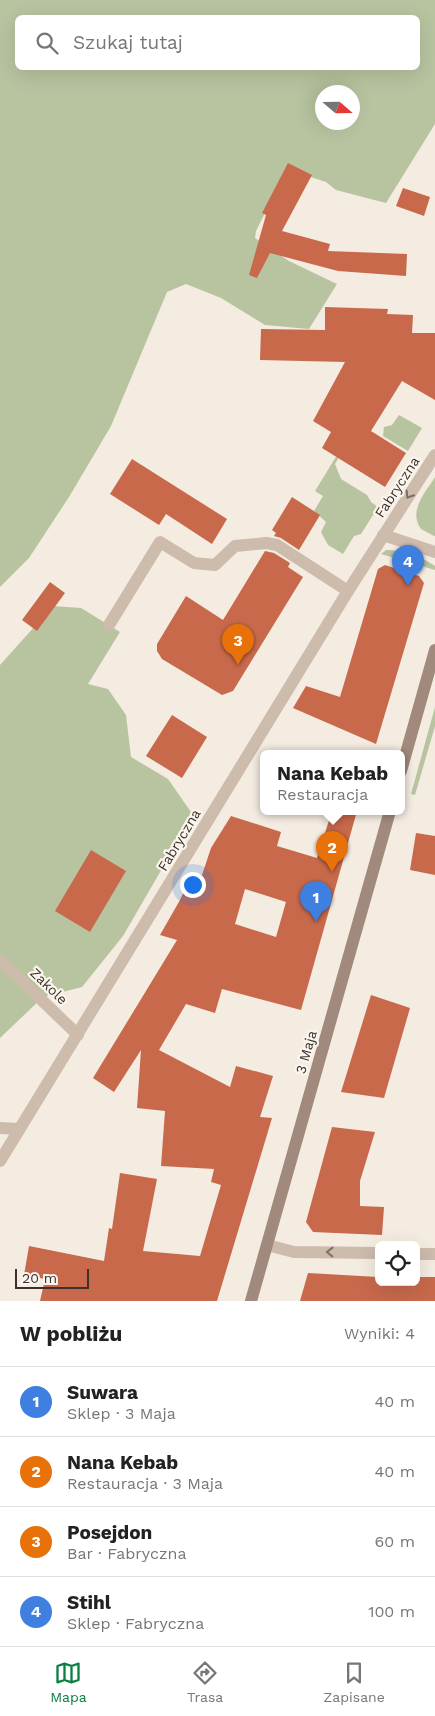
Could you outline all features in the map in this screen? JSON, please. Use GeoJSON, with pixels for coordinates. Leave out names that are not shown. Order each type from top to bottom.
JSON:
{"type":"FeatureCollection","features":[{"type":"Feature","properties":{"kind":"street","name":"Fabryczna"},"geometry":{"type":"LineString","coordinates":[[0,1161],[348,591],[435,455]]}},
{"type":"Feature","properties":{"kind":"street","name":"Fabryczna"},"geometry":{"type":"LineString","coordinates":[[383,535],[435,552]]}},
{"type":"Feature","properties":{"kind":"street"},"geometry":{"type":"LineString","coordinates":[[109,625],[160,542],[194,563],[214,565],[235,546],[266,543],[277,545],[348,591]]}},
{"type":"Feature","properties":{"kind":"street"},"geometry":{"type":"LineString","coordinates":[[405,757],[435,650]]}},
{"type":"Feature","properties":{"kind":"street","name":"3 Maja"},"geometry":{"type":"LineString","coordinates":[[251,1301],[389,815]]}},
{"type":"Feature","properties":{"kind":"street","name":"Zakole"},"geometry":{"type":"LineString","coordinates":[[0,960],[78,1035]]}},
{"type":"Feature","properties":{"kind":"street"},"geometry":{"type":"LineString","coordinates":[[0,1128],[20,1129]]}},
{"type":"Feature","properties":{"kind":"street"},"geometry":{"type":"LineString","coordinates":[[267,1245],[294,1252],[375,1253]]}},
{"type":"Feature","properties":{"kind":"street"},"geometry":{"type":"LineString","coordinates":[[420,1254],[435,1254]]}},
{"type":"Feature","properties":{"kind":"green space"},"geometry":{"type":"Polygon","coordinates":[[[0,0],[435,0],[435,124],[386,203],[336,190],[326,182],[292,171],[284,175],[256,231],[255,238],[289,261],[337,284],[309,329],[265,325],[221,298],[186,284],[167,292],[111,426],[69,497],[29,558],[0,587],[0,0]]]}},
{"type":"Feature","properties":{"kind":"green space"},"geometry":{"type":"Polygon","coordinates":[[[399,415],[422,428],[408,451],[383,436],[384,427],[392,425],[399,415]]]}},
{"type":"Feature","properties":{"kind":"green space"},"geometry":{"type":"Polygon","coordinates":[[[356,424],[358,426],[335,464],[341,479],[367,495],[371,502],[378,507],[361,534],[354,536],[343,554],[328,545],[321,532],[326,522],[314,511],[323,496],[315,491],[356,424]]]}},
{"type":"Feature","properties":{"kind":"green space"},"geometry":{"type":"Polygon","coordinates":[[[435,477],[434,536],[421,529],[416,516],[419,502],[435,477]]]}},
{"type":"Feature","properties":{"kind":"green space"},"geometry":{"type":"Polygon","coordinates":[[[386,550],[418,557],[435,566],[435,570],[381,554],[386,550]]]}},
{"type":"Feature","properties":{"kind":"green space"},"geometry":{"type":"Polygon","coordinates":[[[53,606],[81,608],[120,632],[88,684],[108,689],[126,715],[131,757],[168,779],[191,812],[163,867],[123,936],[82,987],[43,997],[0,1038],[0,665],[53,606]]]}},
{"type":"Feature","properties":{"kind":"green space"},"geometry":{"type":"Polygon","coordinates":[[[435,707],[435,726],[415,795],[411,794],[435,707]]]}},
{"type":"Feature","properties":{"kind":"building"},"geometry":{"type":"Polygon","coordinates":[[[288,163],[312,175],[282,231],[330,244],[328,251],[407,254],[406,276],[338,271],[270,253],[257,278],[249,275],[266,215],[262,213],[288,163]]]}},
{"type":"Feature","properties":{"kind":"building"},"geometry":{"type":"Polygon","coordinates":[[[403,188],[430,197],[424,216],[396,206],[403,188]]]}},
{"type":"Feature","properties":{"kind":"building"},"geometry":{"type":"Polygon","coordinates":[[[325,307],[388,309],[387,314],[413,315],[412,333],[435,333],[435,400],[402,381],[371,431],[406,453],[385,487],[322,448],[331,432],[313,421],[345,362],[260,360],[261,329],[325,330],[325,307]]]}},
{"type":"Feature","properties":{"kind":"building"},"geometry":{"type":"Polygon","coordinates":[[[132,459],[227,519],[212,544],[166,514],[159,525],[110,494],[132,459]]]}},
{"type":"Feature","properties":{"kind":"building"},"geometry":{"type":"Polygon","coordinates":[[[292,497],[320,515],[299,550],[281,538],[274,536],[276,533],[272,530],[292,497]]]}},
{"type":"Feature","properties":{"kind":"building"},"geometry":{"type":"Polygon","coordinates":[[[265,551],[274,553],[290,563],[288,567],[303,577],[233,691],[222,695],[162,659],[157,651],[157,644],[186,596],[223,620],[265,551]]]}},
{"type":"Feature","properties":{"kind":"building"},"geometry":{"type":"Polygon","coordinates":[[[385,565],[419,576],[424,583],[376,744],[293,708],[306,686],[340,697],[378,569],[385,565]]]}},
{"type":"Feature","properties":{"kind":"building"},"geometry":{"type":"Polygon","coordinates":[[[50,582],[65,593],[37,631],[22,620],[50,582]]]}},
{"type":"Feature","properties":{"kind":"building"},"geometry":{"type":"Polygon","coordinates":[[[172,715],[207,737],[182,778],[146,756],[172,715]]]}},
{"type":"Feature","properties":{"kind":"building"},"geometry":{"type":"Polygon","coordinates":[[[331,815],[356,815],[301,1010],[222,989],[215,1013],[186,1004],[159,1050],[230,1087],[236,1066],[273,1076],[260,1117],[272,1118],[217,1301],[40,1301],[45,1279],[24,1275],[29,1246],[104,1261],[109,1228],[112,1229],[120,1173],[157,1179],[143,1251],[200,1256],[221,1185],[211,1182],[214,1169],[161,1166],[165,1111],[137,1108],[141,1050],[114,1092],[93,1078],[177,940],[160,935],[180,900],[192,873],[202,875],[211,848],[231,816],[281,832],[277,846],[317,858],[331,815]],[[245,889],[235,924],[276,937],[286,902],[245,889]]]}},
{"type":"Feature","properties":{"kind":"building"},"geometry":{"type":"Polygon","coordinates":[[[416,833],[435,836],[435,875],[410,870],[416,833]]]}},
{"type":"Feature","properties":{"kind":"building"},"geometry":{"type":"Polygon","coordinates":[[[91,850],[126,871],[90,932],[55,911],[91,850]]]}},
{"type":"Feature","properties":{"kind":"building"},"geometry":{"type":"Polygon","coordinates":[[[371,995],[410,1008],[384,1098],[341,1092],[371,995]]]}},
{"type":"Feature","properties":{"kind":"building"},"geometry":{"type":"Polygon","coordinates":[[[332,1127],[375,1132],[360,1181],[360,1206],[384,1207],[382,1235],[313,1232],[306,1222],[332,1127]]]}},
{"type":"Feature","properties":{"kind":"building"},"geometry":{"type":"Polygon","coordinates":[[[308,1273],[375,1277],[375,1286],[420,1286],[420,1277],[435,1277],[435,1301],[300,1301],[308,1273]]]}},
{"type":"Feature","properties":{"kind":"place","name":"Stihl"},"geometry":{"type":"Point","coordinates":[408,586]}},
{"type":"Feature","properties":{"kind":"place","name":"Posejdon"},"geometry":{"type":"Point","coordinates":[238,665]}},
{"type":"Feature","properties":{"kind":"place","name":"Nana Kebab"},"geometry":{"type":"Point","coordinates":[332,872]}},
{"type":"Feature","properties":{"kind":"place","name":"Suwara"},"geometry":{"type":"Point","coordinates":[316,922]}}]}
